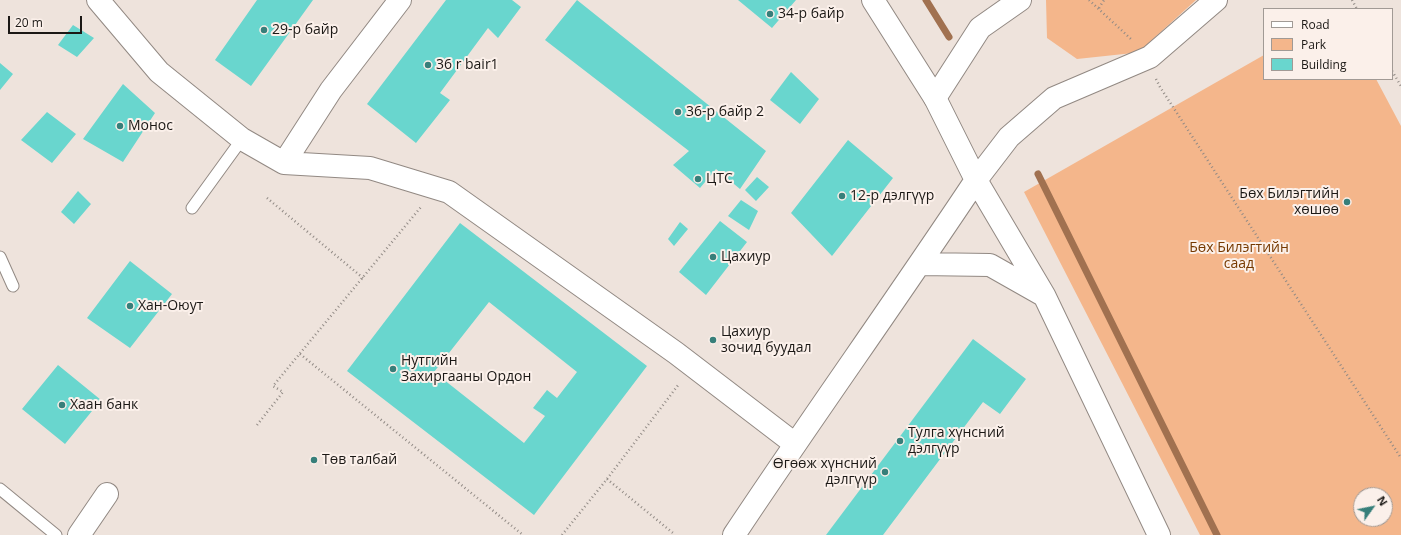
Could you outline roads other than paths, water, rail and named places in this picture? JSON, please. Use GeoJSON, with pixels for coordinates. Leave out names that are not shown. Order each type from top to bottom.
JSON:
{"type":"FeatureCollection","features":[{"type":"Feature","properties":{"kind":"street"},"geometry":{"type":"LineString","coordinates":[[98,0],[159,72],[242,139],[284,163],[370,168],[449,192],[693,366],[795,444]]}},
{"type":"Feature","properties":{"kind":"street"},"geometry":{"type":"LineString","coordinates":[[284,163],[332,90],[400,0]]}},
{"type":"Feature","properties":{"kind":"street"},"geometry":{"type":"LineString","coordinates":[[873,0],[935,98],[976,180],[1044,296],[1159,535]]}},
{"type":"Feature","properties":{"kind":"street"},"geometry":{"type":"LineString","coordinates":[[935,98],[980,28],[1020,0]]}},
{"type":"Feature","properties":{"kind":"street"},"geometry":{"type":"LineString","coordinates":[[734,535],[976,180],[1009,137],[1054,98],[1150,57],[1216,0]]}},
{"type":"Feature","properties":{"kind":"street"},"geometry":{"type":"LineString","coordinates":[[920,264],[990,264],[1044,296]]}},
{"type":"Feature","properties":{"kind":"street"},"geometry":{"type":"LineString","coordinates":[[79,535],[107,494]]}},
{"type":"Feature","properties":{"kind":"lane"},"geometry":{"type":"LineString","coordinates":[[192,208],[242,139]]}},
{"type":"Feature","properties":{"kind":"lane"},"geometry":{"type":"LineString","coordinates":[[0,257],[13,286]]}},
{"type":"Feature","properties":{"kind":"lane"},"geometry":{"type":"LineString","coordinates":[[0,490],[56,535]]}},
{"type":"Feature","properties":{"kind":"waterway"},"geometry":{"type":"LineString","coordinates":[[926,0],[949,37]]}},
{"type":"Feature","properties":{"kind":"waterway"},"geometry":{"type":"LineString","coordinates":[[1038,174],[1217,535]]}},
{"type":"Feature","properties":{"kind":"place","name":"34-р байр"},"geometry":{"type":"Point","coordinates":[770,14]}},
{"type":"Feature","properties":{"kind":"place","name":"29-р байр"},"geometry":{"type":"Point","coordinates":[264,30]}},
{"type":"Feature","properties":{"kind":"place","name":"36 r bair1"},"geometry":{"type":"Point","coordinates":[428,65]}},
{"type":"Feature","properties":{"kind":"place","name":"36-р байр 2"},"geometry":{"type":"Point","coordinates":[678,112]}},
{"type":"Feature","properties":{"kind":"place","name":"Монос"},"geometry":{"type":"Point","coordinates":[120,126]}},
{"type":"Feature","properties":{"kind":"place","name":"ЦТС"},"geometry":{"type":"Point","coordinates":[698,179]}},
{"type":"Feature","properties":{"kind":"place","name":"12-р дэлгүүр"},"geometry":{"type":"Point","coordinates":[842,196]}},
{"type":"Feature","properties":{"kind":"place","name":"Бөх Билэгтийн хөшөө"},"geometry":{"type":"Point","coordinates":[1347,202]}},
{"type":"Feature","properties":{"kind":"place","name":"Цахиур"},"geometry":{"type":"Point","coordinates":[713,257]}},
{"type":"Feature","properties":{"kind":"place","name":"Хан-Оюут"},"geometry":{"type":"Point","coordinates":[130,306]}},
{"type":"Feature","properties":{"kind":"place","name":"Цахиур зочид буудал"},"geometry":{"type":"Point","coordinates":[713,340]}},
{"type":"Feature","properties":{"kind":"place","name":"Нутгийн Захиргааны Ордон"},"geometry":{"type":"Point","coordinates":[393,369]}},
{"type":"Feature","properties":{"kind":"place","name":"Хаан банк"},"geometry":{"type":"Point","coordinates":[62,405]}},
{"type":"Feature","properties":{"kind":"place","name":"Тулга хүнсний дэлгүүр"},"geometry":{"type":"Point","coordinates":[900,441]}},
{"type":"Feature","properties":{"kind":"place","name":"Төв талбай"},"geometry":{"type":"Point","coordinates":[314,460]}},
{"type":"Feature","properties":{"kind":"place","name":"Өгөөж хүнсний дэлгүүр"},"geometry":{"type":"Point","coordinates":[885,472]}},
{"type":"Feature","properties":{"kind":"park label","name":"Бөх Билэгтийн саад"},"geometry":{"type":"Point","coordinates":[1239,256]}}]}
